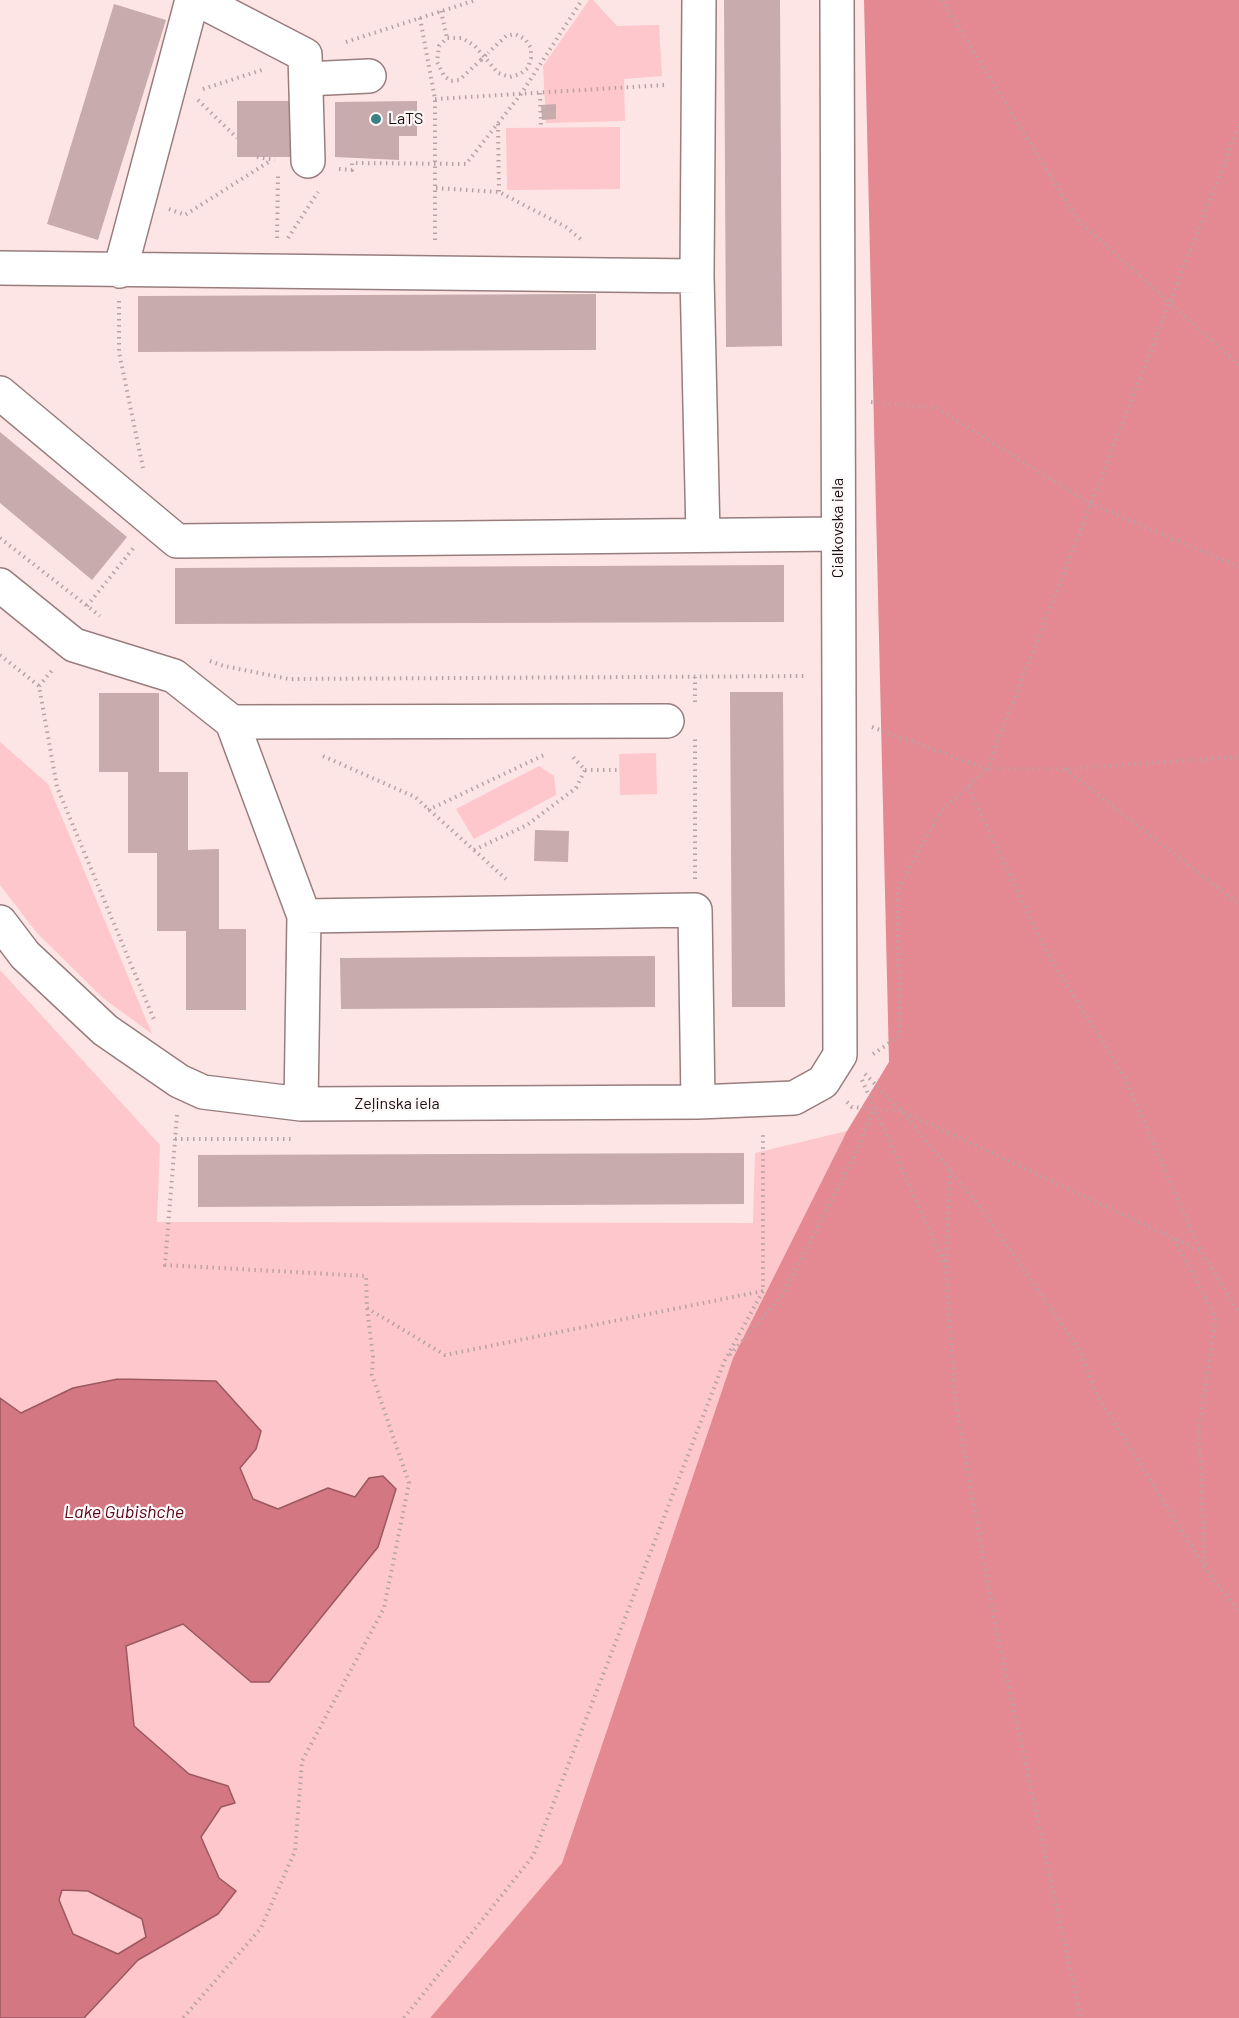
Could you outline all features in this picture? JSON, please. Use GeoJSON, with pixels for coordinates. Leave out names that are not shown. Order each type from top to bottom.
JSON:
{"type":"FeatureCollection","features":[{"type":"Feature","properties":{"kind":"street"},"geometry":{"type":"LineString","coordinates":[[120,270],[139,199],[177,97],[192,0]]}},
{"type":"Feature","properties":{"kind":"street"},"geometry":{"type":"LineString","coordinates":[[199,0],[305,67],[369,76]]}},
{"type":"Feature","properties":{"kind":"street"},"geometry":{"type":"LineString","coordinates":[[699,0],[697,276],[703,535]]}},
{"type":"Feature","properties":{"kind":"street","name":"Cialkovska iela"},"geometry":{"type":"LineString","coordinates":[[837,0],[840,1067]]}},
{"type":"Feature","properties":{"kind":"street"},"geometry":{"type":"LineString","coordinates":[[305,67],[314,175]]}},
{"type":"Feature","properties":{"kind":"street"},"geometry":{"type":"LineString","coordinates":[[0,268],[120,270],[272,265],[434,274],[697,276]]}},
{"type":"Feature","properties":{"kind":"street"},"geometry":{"type":"LineString","coordinates":[[0,393],[177,541],[838,534]]}},
{"type":"Feature","properties":{"kind":"street"},"geometry":{"type":"LineString","coordinates":[[0,585],[74,645],[174,676],[232,722],[304,916],[301,1104]]}},
{"type":"Feature","properties":{"kind":"street"},"geometry":{"type":"LineString","coordinates":[[232,722],[298,722],[563,734],[686,723]]}},
{"type":"Feature","properties":{"kind":"street"},"geometry":{"type":"LineString","coordinates":[[304,916],[695,910],[698,1102]]}},
{"type":"Feature","properties":{"kind":"street","name":"Zeļinska iela"},"geometry":{"type":"LineString","coordinates":[[0,922],[25,955],[105,1030],[179,1081],[203,1092],[301,1104],[698,1102],[794,1098],[840,1067]]}},
{"type":"Feature","properties":{"kind":"path"},"geometry":{"type":"LineString","coordinates":[[177,97],[305,67],[420,18],[476,0]]}},
{"type":"Feature","properties":{"kind":"path"},"geometry":{"type":"LineString","coordinates":[[272,265],[314,175],[333,163],[333,169],[352,170],[352,163],[466,164],[521,94],[582,0]]}},
{"type":"Feature","properties":{"kind":"path"},"geometry":{"type":"LineString","coordinates":[[942,0],[1077,219],[1239,365]]}},
{"type":"Feature","properties":{"kind":"path"},"geometry":{"type":"LineString","coordinates":[[441,11],[447,38]]}},
{"type":"Feature","properties":{"kind":"path"},"geometry":{"type":"LineString","coordinates":[[420,18],[435,99],[438,164],[434,274]]}},
{"type":"Feature","properties":{"kind":"path"},"geometry":{"type":"LineString","coordinates":[[447,38],[439,46],[437,62],[444,76],[451,81],[459,80],[481,60],[488,53],[506,36],[515,34],[525,39],[531,48],[528,68],[510,77],[498,73],[475,46],[462,38],[447,38]]}},
{"type":"Feature","properties":{"kind":"path"},"geometry":{"type":"LineString","coordinates":[[435,99],[698,83]]}},
{"type":"Feature","properties":{"kind":"path"},"geometry":{"type":"LineString","coordinates":[[540,93],[541,127]]}},
{"type":"Feature","properties":{"kind":"path"},"geometry":{"type":"LineString","coordinates":[[177,97],[237,138]]}},
{"type":"Feature","properties":{"kind":"path"},"geometry":{"type":"LineString","coordinates":[[498,123],[499,192]]}},
{"type":"Feature","properties":{"kind":"path"},"geometry":{"type":"LineString","coordinates":[[840,1067],[900,1036],[897,891],[941,812],[987,769],[1089,503],[1239,126]]}},
{"type":"Feature","properties":{"kind":"path"},"geometry":{"type":"LineString","coordinates":[[256,157],[278,160],[272,265]]}},
{"type":"Feature","properties":{"kind":"path"},"geometry":{"type":"LineString","coordinates":[[139,199],[185,215],[271,160]]}},
{"type":"Feature","properties":{"kind":"path"},"geometry":{"type":"LineString","coordinates":[[436,188],[499,192],[566,227],[622,276]]}},
{"type":"Feature","properties":{"kind":"path"},"geometry":{"type":"LineString","coordinates":[[120,270],[119,352],[144,473]]}},
{"type":"Feature","properties":{"kind":"path"},"geometry":{"type":"LineString","coordinates":[[838,398],[937,408],[1089,503],[1239,567]]}},
{"type":"Feature","properties":{"kind":"path"},"geometry":{"type":"LineString","coordinates":[[87,606],[154,522]]}},
{"type":"Feature","properties":{"kind":"path"},"geometry":{"type":"LineString","coordinates":[[0,538],[87,606],[109,620]]}},
{"type":"Feature","properties":{"kind":"path"},"geometry":{"type":"LineString","coordinates":[[0,655],[39,686],[57,787],[156,1027]]}},
{"type":"Feature","properties":{"kind":"path"},"geometry":{"type":"LineString","coordinates":[[203,658],[224,666],[289,679],[840,675]]}},
{"type":"Feature","properties":{"kind":"path"},"geometry":{"type":"LineString","coordinates":[[695,677],[686,723],[695,910]]}},
{"type":"Feature","properties":{"kind":"path"},"geometry":{"type":"LineString","coordinates":[[840,715],[987,769],[1065,769],[1239,757]]}},
{"type":"Feature","properties":{"kind":"path"},"geometry":{"type":"LineString","coordinates":[[298,722],[299,745],[415,797],[542,913]]}},
{"type":"Feature","properties":{"kind":"path"},"geometry":{"type":"LineString","coordinates":[[428,810],[563,734],[585,770]]}},
{"type":"Feature","properties":{"kind":"path"},"geometry":{"type":"LineString","coordinates":[[1065,769],[1239,904]]}},
{"type":"Feature","properties":{"kind":"path"},"geometry":{"type":"LineString","coordinates":[[585,770],[619,770]]}},
{"type":"Feature","properties":{"kind":"path"},"geometry":{"type":"LineString","coordinates":[[474,850],[527,825],[576,788],[585,770]]}},
{"type":"Feature","properties":{"kind":"path"},"geometry":{"type":"LineString","coordinates":[[968,787],[1046,951],[1124,1076],[1200,1250],[1239,1312]]}},
{"type":"Feature","properties":{"kind":"path"},"geometry":{"type":"LineString","coordinates":[[840,1067],[852,1107],[902,1111],[984,1212],[1082,1352],[1095,1391],[1205,1568],[1239,1612]]}},
{"type":"Feature","properties":{"kind":"path"},"geometry":{"type":"LineString","coordinates":[[840,1067],[873,1109],[946,1267]]}},
{"type":"Feature","properties":{"kind":"path"},"geometry":{"type":"LineString","coordinates":[[840,1067],[902,1111],[1200,1250]]}},
{"type":"Feature","properties":{"kind":"path"},"geometry":{"type":"LineString","coordinates":[[179,1081],[165,1265],[366,1276],[366,1308],[373,1357],[372,1375],[410,1483],[384,1608],[303,1761],[295,1851],[261,1928],[183,2018]]}},
{"type":"Feature","properties":{"kind":"path"},"geometry":{"type":"LineString","coordinates":[[404,2018],[533,1856],[724,1362],[763,1291],[762,1099]]}},
{"type":"Feature","properties":{"kind":"path"},"geometry":{"type":"LineString","coordinates":[[724,1362],[782,1296],[856,1153],[873,1109]]}},
{"type":"Feature","properties":{"kind":"path"},"geometry":{"type":"LineString","coordinates":[[950,1170],[946,1267],[955,1399],[994,1618],[1082,2018]]}},
{"type":"Feature","properties":{"kind":"path"},"geometry":{"type":"LineString","coordinates":[[1173,1238],[1216,1318],[1199,1428],[1205,1568]]}},
{"type":"Feature","properties":{"kind":"path"},"geometry":{"type":"LineString","coordinates":[[366,1308],[445,1355],[763,1291]]}},
{"type":"Feature","properties":{"kind":"shaded area"},"geometry":{"type":"Polygon","coordinates":[[[589,0],[593,0],[617,26],[659,25],[662,76],[624,79],[625,121],[546,123],[543,66],[589,0]]]}},
{"type":"Feature","properties":{"kind":"shaded area"},"geometry":{"type":"Polygon","coordinates":[[[864,0],[1239,0],[1239,2018],[430,2018],[562,1863],[733,1358],[847,1131],[889,1062],[864,0]]]}},
{"type":"Feature","properties":{"kind":"shaded area"},"geometry":{"type":"Polygon","coordinates":[[[620,127],[620,189],[507,190],[506,128],[620,127]]]}},
{"type":"Feature","properties":{"kind":"shaded area"},"geometry":{"type":"Polygon","coordinates":[[[0,742],[48,784],[152,1034],[103,998],[37,933],[0,885],[0,742]]]}},
{"type":"Feature","properties":{"kind":"shaded area"},"geometry":{"type":"Polygon","coordinates":[[[656,753],[657,794],[620,795],[619,754],[656,753]]]}},
{"type":"Feature","properties":{"kind":"shaded area"},"geometry":{"type":"Polygon","coordinates":[[[539,766],[554,776],[556,795],[474,839],[456,809],[539,766]]]}},
{"type":"Feature","properties":{"kind":"shaded area"},"geometry":{"type":"Polygon","coordinates":[[[0,970],[160,1145],[157,1222],[753,1223],[755,1153],[847,1131],[733,1358],[562,1863],[430,2018],[38,2018],[0,1942],[0,970]],[[134,1726],[201,1836],[221,1807],[234,1803],[228,1786],[189,1774],[134,1726]]]}},
{"type":"Feature","properties":{"kind":"water","name":"Lake Gubishche"},"geometry":{"type":"Polygon","coordinates":[[[118,1379],[216,1381],[261,1431],[256,1449],[240,1468],[253,1499],[278,1509],[328,1488],[355,1497],[369,1478],[383,1476],[396,1489],[378,1547],[269,1682],[251,1682],[183,1624],[126,1646],[134,1726],[189,1774],[228,1786],[235,1803],[221,1807],[201,1837],[219,1878],[236,1891],[218,1914],[138,1960],[84,2018],[0,2018],[0,1398],[21,1413],[73,1388],[118,1379]],[[62,1890],[59,1900],[73,1934],[118,1954],[146,1937],[142,1919],[88,1891],[62,1890]]]}},
{"type":"Feature","properties":{"kind":"building"},"geometry":{"type":"Polygon","coordinates":[[[724,0],[780,0],[782,346],[726,347],[724,0]]]}},
{"type":"Feature","properties":{"kind":"building"},"geometry":{"type":"Polygon","coordinates":[[[114,4],[166,20],[98,240],[47,224],[114,4]]]}},
{"type":"Feature","properties":{"kind":"building"},"geometry":{"type":"Polygon","coordinates":[[[237,101],[298,101],[298,157],[237,157],[237,101]]]}},
{"type":"Feature","properties":{"kind":"building","name":"LaTS"},"geometry":{"type":"Polygon","coordinates":[[[417,101],[417,136],[399,136],[399,160],[335,157],[335,102],[417,101]]]}},
{"type":"Feature","properties":{"kind":"building"},"geometry":{"type":"Polygon","coordinates":[[[556,104],[556,119],[542,120],[541,105],[556,104]]]}},
{"type":"Feature","properties":{"kind":"building"},"geometry":{"type":"Polygon","coordinates":[[[596,294],[596,350],[138,352],[138,296],[596,294]]]}},
{"type":"Feature","properties":{"kind":"building"},"geometry":{"type":"Polygon","coordinates":[[[0,432],[127,537],[92,580],[0,503],[0,432]]]}},
{"type":"Feature","properties":{"kind":"building"},"geometry":{"type":"Polygon","coordinates":[[[784,565],[784,622],[175,624],[175,568],[784,565]]]}},
{"type":"Feature","properties":{"kind":"building"},"geometry":{"type":"Polygon","coordinates":[[[730,692],[783,692],[785,1007],[732,1007],[730,692]]]}},
{"type":"Feature","properties":{"kind":"building"},"geometry":{"type":"Polygon","coordinates":[[[99,693],[159,693],[159,772],[188,772],[188,850],[219,849],[219,929],[246,929],[246,1010],[186,1010],[186,931],[157,931],[157,853],[128,853],[128,772],[99,772],[99,693]]]}},
{"type":"Feature","properties":{"kind":"building"},"geometry":{"type":"Polygon","coordinates":[[[535,830],[569,831],[568,862],[534,861],[535,830]]]}},
{"type":"Feature","properties":{"kind":"building"},"geometry":{"type":"Polygon","coordinates":[[[655,956],[655,1007],[341,1009],[340,958],[655,956]]]}},
{"type":"Feature","properties":{"kind":"building"},"geometry":{"type":"Polygon","coordinates":[[[744,1153],[744,1204],[198,1207],[198,1155],[744,1153]]]}},
{"type":"Feature","properties":{"kind":"place","name":"LaTS"},"geometry":{"type":"Point","coordinates":[376,119]}}]}
